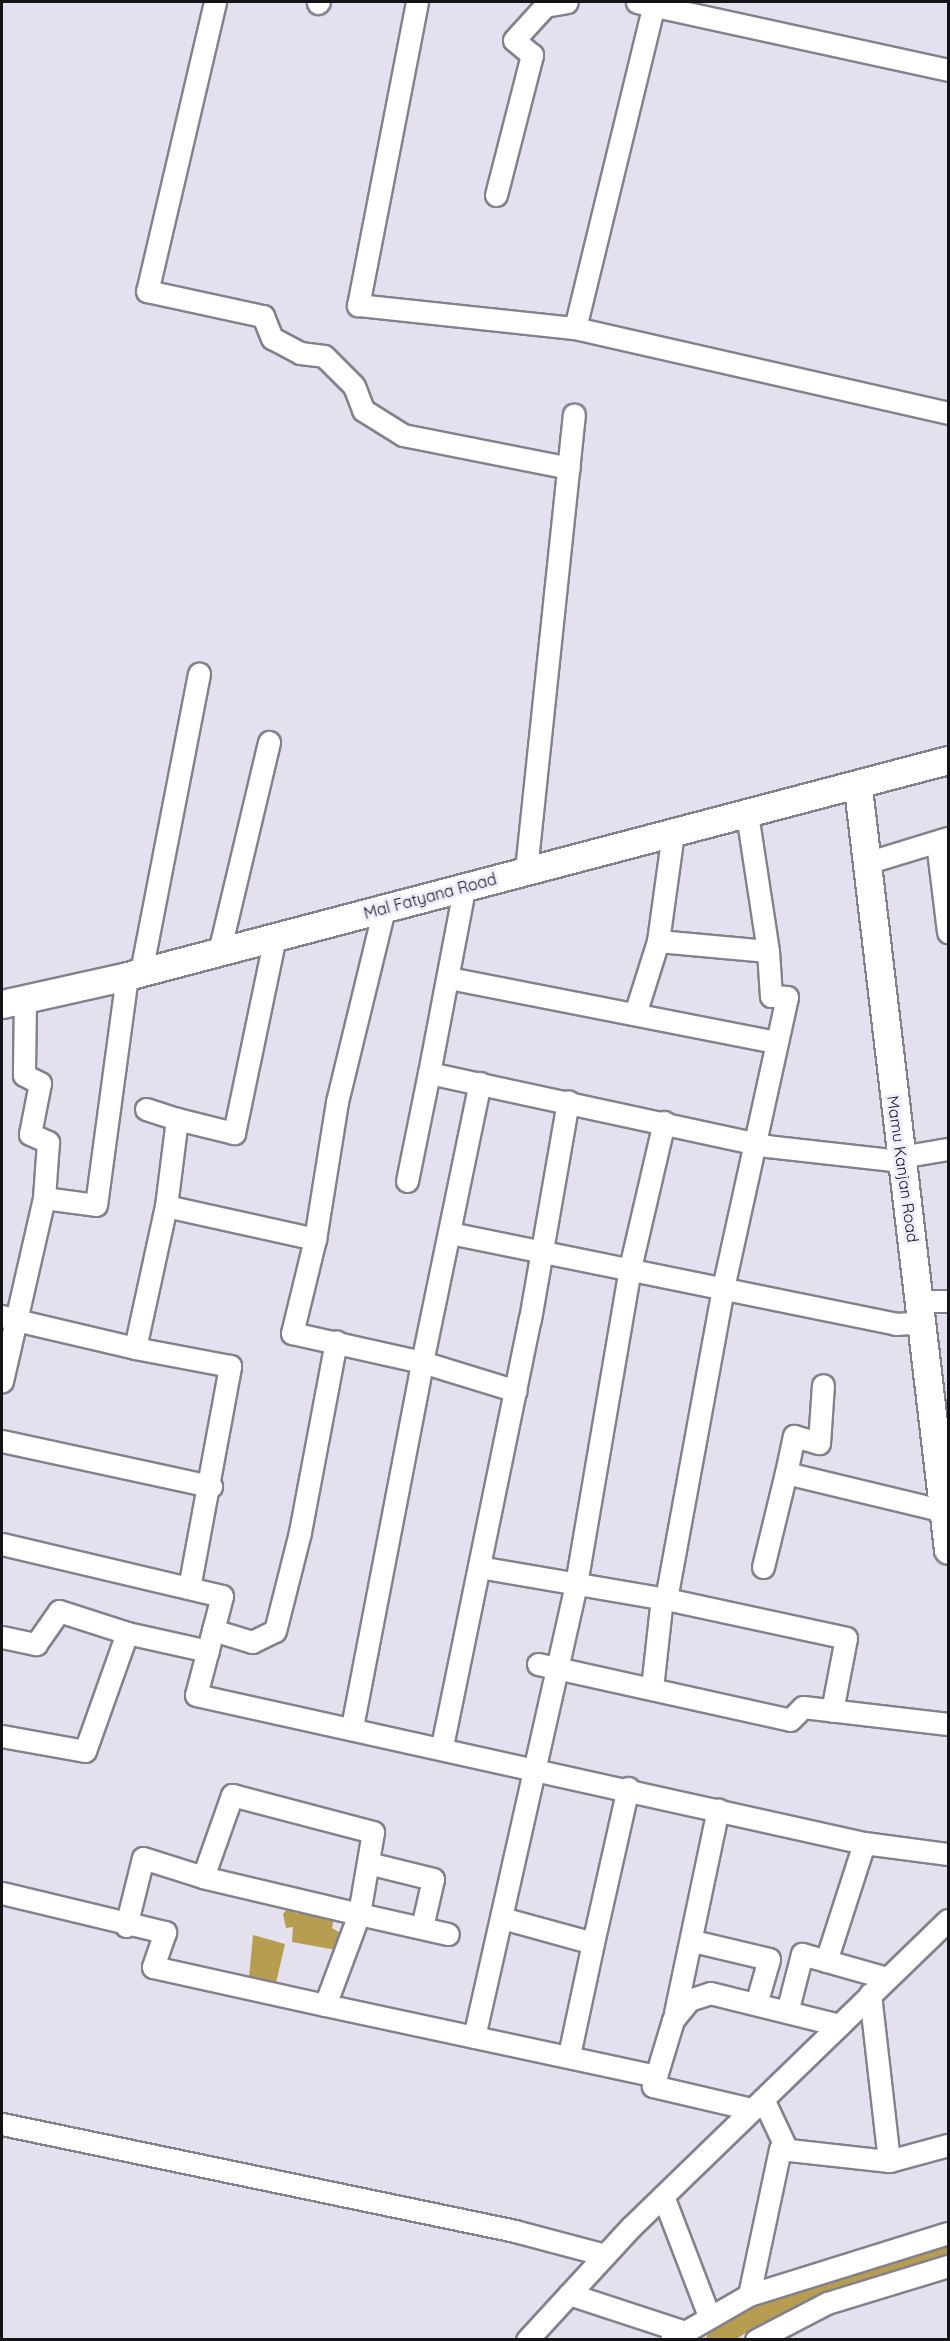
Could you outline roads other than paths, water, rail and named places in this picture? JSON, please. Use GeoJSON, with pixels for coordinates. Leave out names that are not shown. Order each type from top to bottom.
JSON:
{"type":"FeatureCollection","features":[{"type":"Feature","properties":{"kind":"main road","name":"Mal Fatyana Road"},"geometry":{"type":"LineString","coordinates":[[13,1001],[134,974],[384,909],[465,885],[858,788],[948,760]]}},
{"type":"Feature","properties":{"kind":"main road","name":"Mamu Kanjan Road"},"geometry":{"type":"LineString","coordinates":[[858,788],[900,1159],[922,1311],[940,1402],[948,1550]]}},
{"type":"Feature","properties":{"kind":"street"},"geometry":{"type":"LineString","coordinates":[[215,2],[147,291],[263,316],[272,338],[300,353],[324,356],[354,386],[363,410],[402,435],[569,468]]}},
{"type":"Feature","properties":{"kind":"street"},"geometry":{"type":"LineString","coordinates":[[417,2],[358,305],[574,328],[948,413]]}},
{"type":"Feature","properties":{"kind":"street"},"geometry":{"type":"LineString","coordinates":[[496,195],[532,55],[514,40],[545,6],[567,2]]}},
{"type":"Feature","properties":{"kind":"street"},"geometry":{"type":"LineString","coordinates":[[574,328],[645,3],[713,9],[948,69]]}},
{"type":"Feature","properties":{"kind":"street"},"geometry":{"type":"LineString","coordinates":[[526,870],[574,415]]}},
{"type":"Feature","properties":{"kind":"street"},"geometry":{"type":"LineString","coordinates":[[44,1198],[96,1205],[134,974],[199,674]]}},
{"type":"Feature","properties":{"kind":"street"},"geometry":{"type":"LineString","coordinates":[[219,952],[269,742]]}},
{"type":"Feature","properties":{"kind":"street"},"geometry":{"type":"LineString","coordinates":[[652,1688],[664,1599],[723,1288],[757,1143],[775,1042],[787,998],[771,996],[768,951],[747,814]]}},
{"type":"Feature","properties":{"kind":"street"},"geometry":{"type":"LineString","coordinates":[[635,1014],[658,941],[673,833]]}},
{"type":"Feature","properties":{"kind":"street"},"geometry":{"type":"LineString","coordinates":[[866,863],[943,840],[948,932]]}},
{"type":"Feature","properties":{"kind":"street"},"geometry":{"type":"LineString","coordinates":[[407,1181],[450,978],[465,885]]}},
{"type":"Feature","properties":{"kind":"street"},"geometry":{"type":"LineString","coordinates":[[384,909],[337,1102],[315,1239],[292,1333],[422,1362],[516,1391]]}},
{"type":"Feature","properties":{"kind":"street"},"geometry":{"type":"LineString","coordinates":[[146,1109],[234,1133],[275,937]]}},
{"type":"Feature","properties":{"kind":"street"},"geometry":{"type":"LineString","coordinates":[[658,941],[768,951]]}},
{"type":"Feature","properties":{"kind":"street"},"geometry":{"type":"LineString","coordinates":[[450,978],[775,1042]]}},
{"type":"Feature","properties":{"kind":"street"},"geometry":{"type":"LineString","coordinates":[[2,1381],[9,1318],[44,1198],[48,1142],[30,1134],[40,1083],[24,1074],[13,1001]]}},
{"type":"Feature","properties":{"kind":"street"},"geometry":{"type":"LineString","coordinates":[[429,1073],[757,1143],[900,1159],[948,1149]]}},
{"type":"Feature","properties":{"kind":"street"},"geometry":{"type":"LineString","coordinates":[[352,1726],[422,1362],[480,1083]]}},
{"type":"Feature","properties":{"kind":"street"},"geometry":{"type":"LineString","coordinates":[[442,1746],[516,1391],[568,1101]]}},
{"type":"Feature","properties":{"kind":"street"},"geometry":{"type":"LineString","coordinates":[[135,1348],[166,1206],[177,1119]]}},
{"type":"Feature","properties":{"kind":"street"},"geometry":{"type":"LineString","coordinates":[[474,2037],[537,1768],[548,1666],[576,1584],[630,1268],[664,1122]]}},
{"type":"Feature","properties":{"kind":"street"},"geometry":{"type":"LineString","coordinates":[[166,1206],[315,1239]]}},
{"type":"Feature","properties":{"kind":"street"},"geometry":{"type":"LineString","coordinates":[[450,1233],[896,1324],[948,1301]]}},
{"type":"Feature","properties":{"kind":"street"},"geometry":{"type":"LineString","coordinates":[[9,1318],[135,1348],[230,1366],[211,1486],[189,1588]]}},
{"type":"Feature","properties":{"kind":"street"},"geometry":{"type":"LineString","coordinates":[[213,1630],[252,1642],[275,1632],[300,1532],[336,1341]]}},
{"type":"Feature","properties":{"kind":"street"},"geometry":{"type":"LineString","coordinates":[[763,1567],[794,1436],[819,1443],[823,1384]]}},
{"type":"Feature","properties":{"kind":"street"},"geometry":{"type":"LineString","coordinates":[[2,1441],[211,1486]]}},
{"type":"Feature","properties":{"kind":"street"},"geometry":{"type":"LineString","coordinates":[[786,1473],[946,1518]]}},
{"type":"Feature","properties":{"kind":"street"},"geometry":{"type":"LineString","coordinates":[[2,1544],[222,1596],[196,1695],[352,1726],[864,1843],[948,1854]]}},
{"type":"Feature","properties":{"kind":"street"},"geometry":{"type":"LineString","coordinates":[[479,1568],[664,1599],[846,1638],[832,1711]]}},
{"type":"Feature","properties":{"kind":"street"},"geometry":{"type":"LineString","coordinates":[[2,1637],[36,1644],[59,1611],[127,1633],[208,1651]]}},
{"type":"Feature","properties":{"kind":"street"},"geometry":{"type":"LineString","coordinates":[[2,1736],[85,1751],[127,1633]]}},
{"type":"Feature","properties":{"kind":"street"},"geometry":{"type":"LineString","coordinates":[[548,1666],[790,1720],[803,1707],[948,1724]]}},
{"type":"Feature","properties":{"kind":"street"},"geometry":{"type":"LineString","coordinates":[[569,2055],[628,1788]]}},
{"type":"Feature","properties":{"kind":"street"},"geometry":{"type":"LineString","coordinates":[[204,1877],[232,1795],[373,1832],[359,1914],[326,2005]]}},
{"type":"Feature","properties":{"kind":"street"},"geometry":{"type":"LineString","coordinates":[[718,1809],[693,1941],[653,2086],[757,2104],[787,2150]]}},
{"type":"Feature","properties":{"kind":"street"},"geometry":{"type":"LineString","coordinates":[[826,1961],[864,1843]]}},
{"type":"Feature","properties":{"kind":"street"},"geometry":{"type":"LineString","coordinates":[[126,1926],[143,1858],[204,1877],[448,1934]]}},
{"type":"Feature","properties":{"kind":"street"},"geometry":{"type":"LineString","coordinates":[[368,1863],[433,1879],[422,1927]]}},
{"type":"Feature","properties":{"kind":"street"},"geometry":{"type":"LineString","coordinates":[[2,1893],[126,1926],[165,1932],[153,1967],[474,2037],[569,2055],[656,2076]]}},
{"type":"Feature","properties":{"kind":"street"},"geometry":{"type":"LineString","coordinates":[[502,1918],[592,1943]]}},
{"type":"Feature","properties":{"kind":"street"},"geometry":{"type":"LineString","coordinates":[[527,2340],[663,2196],[948,1920]]}},
{"type":"Feature","properties":{"kind":"street"},"geometry":{"type":"LineString","coordinates":[[693,1941],[769,1959],[756,2004]]}},
{"type":"Feature","properties":{"kind":"street"},"geometry":{"type":"LineString","coordinates":[[787,2012],[802,1954],[887,1978]]}},
{"type":"Feature","properties":{"kind":"street"},"geometry":{"type":"LineString","coordinates":[[673,2020],[689,2000],[710,1993],[839,2025]]}},
{"type":"Feature","properties":{"kind":"street"},"geometry":{"type":"LineString","coordinates":[[870,1994],[889,2161]]}},
{"type":"Feature","properties":{"kind":"street"},"geometry":{"type":"LineString","coordinates":[[2,2124],[515,2231],[605,2256]]}},
{"type":"Feature","properties":{"kind":"street"},"geometry":{"type":"LineString","coordinates":[[748,2295],[780,2149],[889,2161],[948,2145]]}},
{"type":"Feature","properties":{"kind":"street"},"geometry":{"type":"LineString","coordinates":[[663,2196],[709,2316]]}},
{"type":"Feature","properties":{"kind":"street"},"geometry":{"type":"LineString","coordinates":[[569,2294],[678,2336],[748,2295],[948,2233]]}},
{"type":"Feature","properties":{"kind":"street"},"geometry":{"type":"LineString","coordinates":[[756,2340],[827,2303],[948,2266]]}},
{"type":"Feature","properties":{"kind":"waterway"},"geometry":{"type":"LineString","coordinates":[[716,2340],[757,2314],[948,2248]]}}]}
